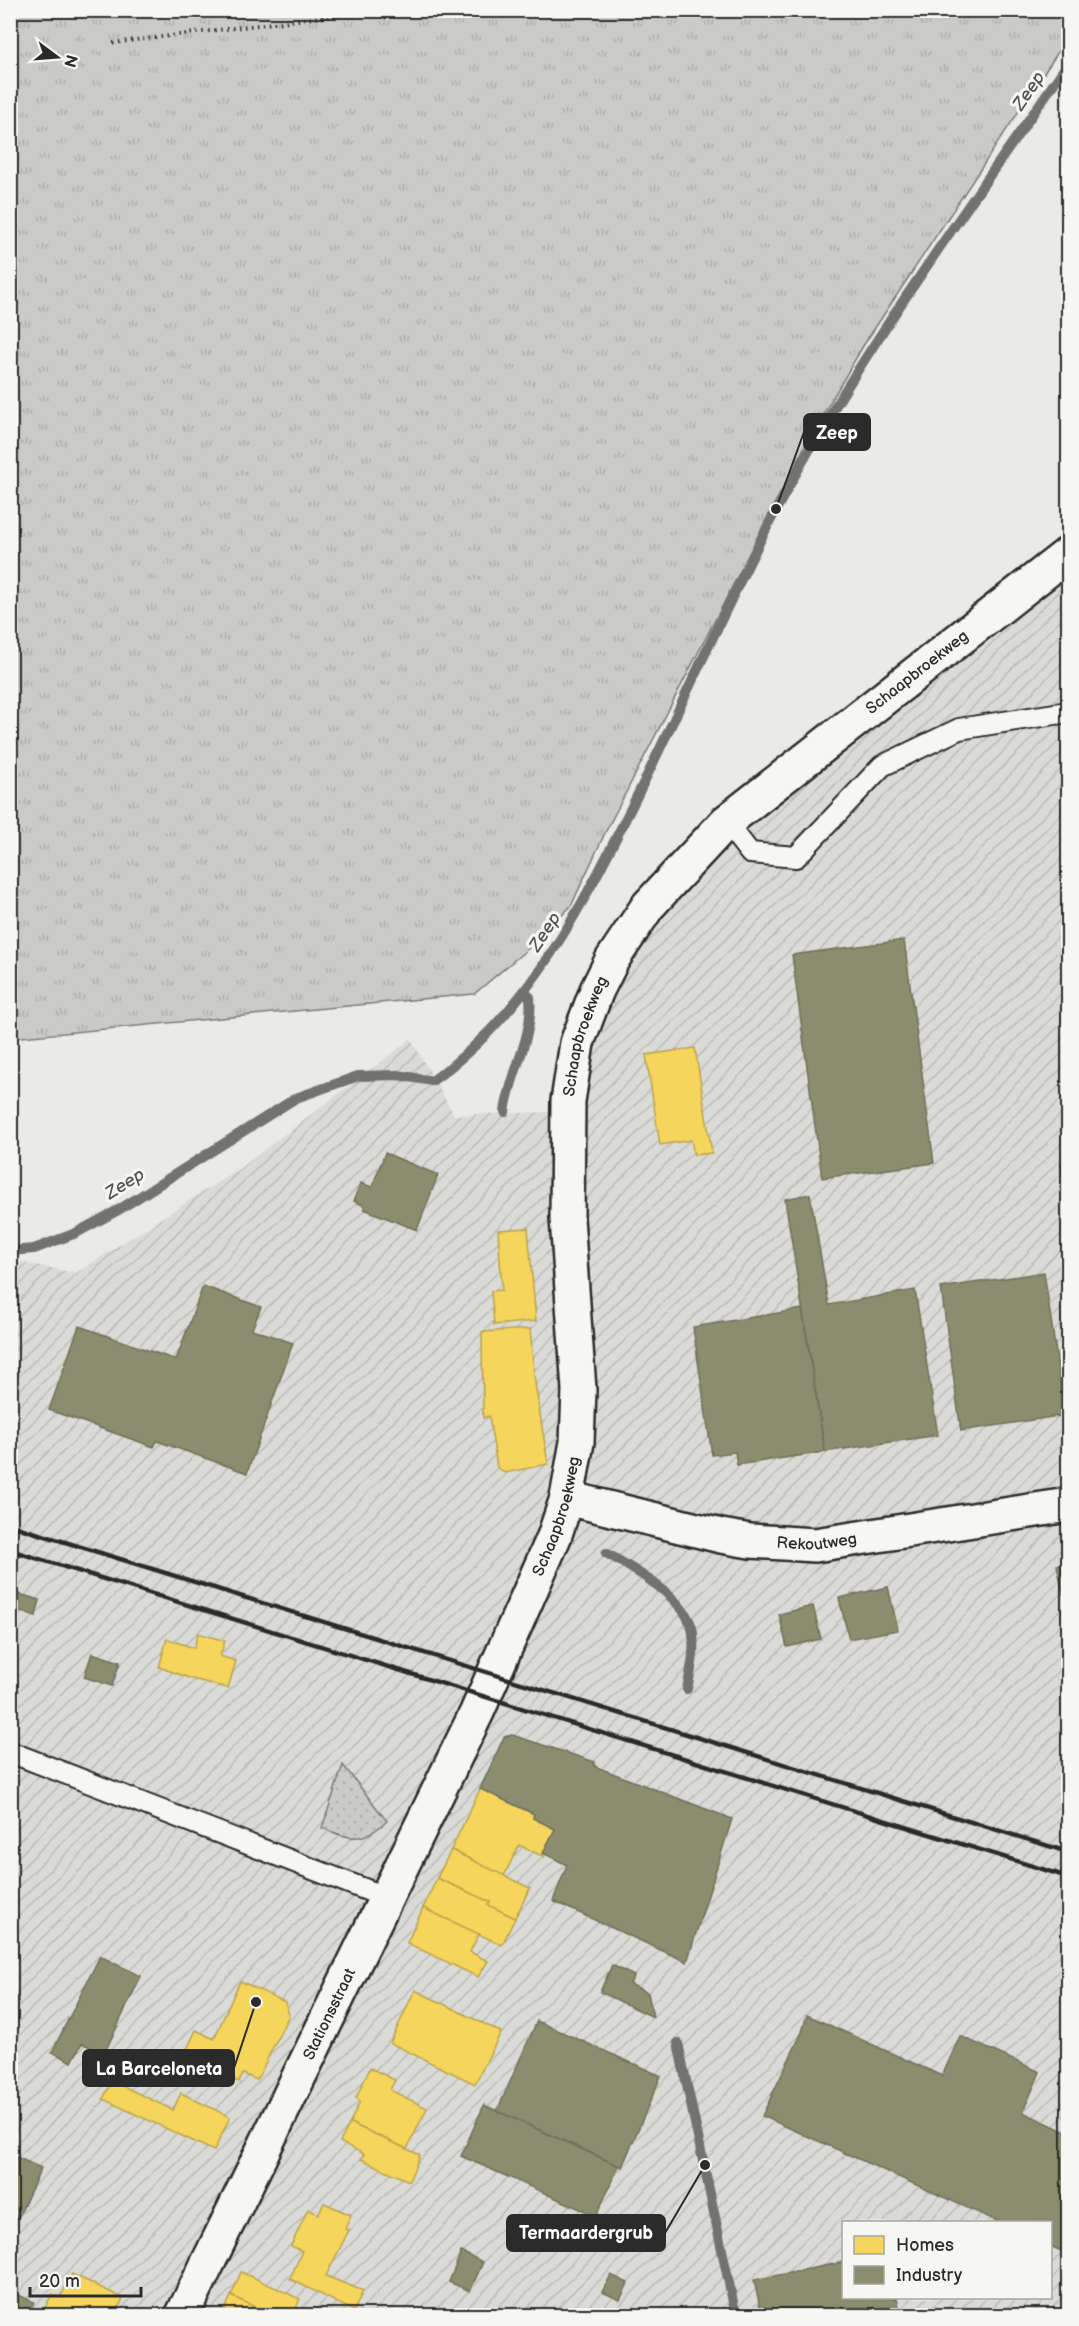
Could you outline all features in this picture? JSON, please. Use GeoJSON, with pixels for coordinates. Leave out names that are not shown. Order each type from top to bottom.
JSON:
{"type":"FeatureCollection","features":[{"type":"Feature","properties":{"kind":"street","name":"Schaapbroekweg"},"geometry":{"type":"LineString","coordinates":[[477,1712],[554,1537],[567,1498],[579,1418],[567,1218],[568,1101],[577,1043],[597,990],[612,960],[648,906],[686,862],[726,822],[1068,554]]}},
{"type":"Feature","properties":{"kind":"street","name":"Rekoutweg"},"geometry":{"type":"LineString","coordinates":[[567,1498],[721,1536],[771,1543],[815,1545],[1068,1505]]}},
{"type":"Feature","properties":{"kind":"street","name":"Stationsstraat"},"geometry":{"type":"LineString","coordinates":[[182,2316],[477,1712]]}},
{"type":"Feature","properties":{"kind":"lane"},"geometry":{"type":"LineString","coordinates":[[726,822],[750,853],[796,857],[882,766],[959,729],[1068,712]]}},
{"type":"Feature","properties":{"kind":"lane"},"geometry":{"type":"LineString","coordinates":[[10,1752],[385,1897]]}},
{"type":"Feature","properties":{"kind":"path"},"geometry":{"type":"LineString","coordinates":[[113,43],[379,10]]}},
{"type":"Feature","properties":{"kind":"shaded area"},"geometry":{"type":"Polygon","coordinates":[[[1068,559],[1068,2315],[11,2315],[10,1260],[76,1273],[240,1168],[411,1039],[454,1115],[583,1111],[599,1030],[636,953],[729,827],[1068,559]]]}},
{"type":"Feature","properties":{"kind":"green space"},"geometry":{"type":"Polygon","coordinates":[[[11,10],[1068,11],[1068,37],[863,346],[807,442],[605,833],[571,906],[536,942],[474,994],[11,1038],[11,10]]]}},
{"type":"Feature","properties":{"kind":"green space"},"geometry":{"type":"Polygon","coordinates":[[[343,1765],[387,1821],[364,1836],[349,1837],[322,1828],[343,1765]]]}},
{"type":"Feature","properties":{"kind":"building: Homes"},"geometry":{"type":"Polygon","coordinates":[[[695,1048],[712,1153],[694,1155],[691,1140],[660,1145],[646,1055],[695,1048]]]}},
{"type":"Feature","properties":{"kind":"building: Homes"},"geometry":{"type":"Polygon","coordinates":[[[528,1228],[536,1321],[494,1325],[491,1291],[502,1290],[498,1230],[528,1228]]]}},
{"type":"Feature","properties":{"kind":"building: Homes"},"geometry":{"type":"Polygon","coordinates":[[[530,1329],[535,1383],[548,1464],[505,1473],[497,1467],[489,1416],[483,1418],[482,1332],[530,1329]]]}},
{"type":"Feature","properties":{"kind":"building: Homes"},"geometry":{"type":"Polygon","coordinates":[[[198,1633],[225,1641],[220,1656],[236,1661],[228,1688],[192,1679],[159,1667],[167,1639],[194,1648],[198,1633]]]}},
{"type":"Feature","properties":{"kind":"building: Homes"},"geometry":{"type":"Polygon","coordinates":[[[480,1789],[534,1814],[533,1818],[555,1829],[543,1853],[544,1857],[519,1845],[504,1876],[451,1850],[480,1789]]]}},
{"type":"Feature","properties":{"kind":"building: Homes"},"geometry":{"type":"Polygon","coordinates":[[[451,1850],[530,1888],[515,1918],[488,1905],[490,1902],[437,1878],[451,1850]]]}},
{"type":"Feature","properties":{"kind":"building: Homes"},"geometry":{"type":"Polygon","coordinates":[[[437,1878],[490,1902],[488,1905],[515,1918],[502,1945],[423,1908],[437,1878]]]}},
{"type":"Feature","properties":{"kind":"building: Homes"},"geometry":{"type":"Polygon","coordinates":[[[423,1908],[479,1934],[470,1952],[488,1961],[478,1977],[407,1943],[423,1908]]]}},
{"type":"Feature","properties":{"kind":"building: Homes"},"geometry":{"type":"Polygon","coordinates":[[[240,1981],[285,2002],[289,2015],[257,2080],[243,2074],[239,2082],[184,2056],[196,2030],[214,2039],[240,1981]]]}},
{"type":"Feature","properties":{"kind":"building: Homes"},"geometry":{"type":"Polygon","coordinates":[[[415,1990],[501,2032],[475,2084],[390,2043],[415,1990]]]}},
{"type":"Feature","properties":{"kind":"building: Homes"},"geometry":{"type":"Polygon","coordinates":[[[370,2068],[395,2080],[390,2090],[427,2108],[407,2149],[350,2123],[360,2101],[356,2098],[370,2068]]]}},
{"type":"Feature","properties":{"kind":"building: Homes"},"geometry":{"type":"Polygon","coordinates":[[[112,2081],[173,2110],[181,2093],[230,2117],[214,2151],[103,2099],[112,2081]]]}},
{"type":"Feature","properties":{"kind":"building: Homes"},"geometry":{"type":"Polygon","coordinates":[[[350,2123],[420,2155],[409,2181],[361,2159],[364,2154],[340,2142],[350,2123]]]}},
{"type":"Feature","properties":{"kind":"building: Homes"},"geometry":{"type":"Polygon","coordinates":[[[324,2203],[351,2215],[345,2229],[349,2230],[326,2276],[363,2291],[354,2311],[290,2279],[302,2251],[291,2246],[308,2209],[318,2214],[324,2203]]]}},
{"type":"Feature","properties":{"kind":"building: Homes"},"geometry":{"type":"Polygon","coordinates":[[[241,2272],[300,2299],[296,2308],[314,2316],[274,2316],[231,2296],[241,2272]]]}},
{"type":"Feature","properties":{"kind":"building: Homes"},"geometry":{"type":"Polygon","coordinates":[[[72,2274],[123,2298],[115,2316],[51,2316],[43,2312],[52,2294],[60,2298],[72,2274]]]}},
{"type":"Feature","properties":{"kind":"building: Homes"},"geometry":{"type":"Polygon","coordinates":[[[231,2296],[274,2316],[222,2316],[231,2296]]]}},
{"type":"Feature","properties":{"kind":"building: Industry"},"geometry":{"type":"Polygon","coordinates":[[[904,940],[934,1163],[822,1178],[792,955],[904,940]]]}},
{"type":"Feature","properties":{"kind":"building: Industry"},"geometry":{"type":"Polygon","coordinates":[[[385,1153],[438,1175],[417,1230],[364,1209],[365,1206],[354,1201],[360,1183],[372,1187],[385,1153]]]}},
{"type":"Feature","properties":{"kind":"building: Industry"},"geometry":{"type":"Polygon","coordinates":[[[1068,1161],[1068,1219],[1061,1163],[1068,1161]]]}},
{"type":"Feature","properties":{"kind":"building: Industry"},"geometry":{"type":"Polygon","coordinates":[[[810,1194],[829,1305],[915,1290],[938,1435],[825,1452],[785,1199],[810,1194]]]}},
{"type":"Feature","properties":{"kind":"building: Industry"},"geometry":{"type":"Polygon","coordinates":[[[1044,1272],[1065,1415],[961,1431],[941,1288],[1044,1272]]]}},
{"type":"Feature","properties":{"kind":"building: Industry"},"geometry":{"type":"Polygon","coordinates":[[[203,1286],[261,1307],[252,1329],[293,1343],[247,1473],[157,1441],[154,1447],[49,1410],[79,1326],[176,1360],[203,1286]]]}},
{"type":"Feature","properties":{"kind":"building: Industry"},"geometry":{"type":"Polygon","coordinates":[[[802,1309],[825,1452],[737,1465],[735,1452],[712,1455],[693,1327],[802,1309]]]}},
{"type":"Feature","properties":{"kind":"building: Industry"},"geometry":{"type":"Polygon","coordinates":[[[1068,1563],[1068,1615],[1057,1565],[1068,1563]]]}},
{"type":"Feature","properties":{"kind":"building: Industry"},"geometry":{"type":"Polygon","coordinates":[[[888,1587],[898,1630],[849,1639],[839,1598],[888,1587]]]}},
{"type":"Feature","properties":{"kind":"building: Industry"},"geometry":{"type":"Polygon","coordinates":[[[19,1594],[40,1600],[36,1616],[14,1610],[19,1594]]]}},
{"type":"Feature","properties":{"kind":"building: Industry"},"geometry":{"type":"Polygon","coordinates":[[[813,1606],[821,1639],[787,1647],[779,1614],[813,1606]]]}},
{"type":"Feature","properties":{"kind":"building: Industry"},"geometry":{"type":"Polygon","coordinates":[[[92,1653],[120,1662],[112,1686],[84,1677],[92,1653]]]}},
{"type":"Feature","properties":{"kind":"building: Industry"},"geometry":{"type":"Polygon","coordinates":[[[512,1735],[595,1762],[594,1766],[732,1819],[687,1962],[553,1901],[567,1865],[543,1853],[555,1829],[533,1818],[534,1814],[480,1789],[504,1737],[512,1735]]]}},
{"type":"Feature","properties":{"kind":"building: Industry"},"geometry":{"type":"Polygon","coordinates":[[[100,1956],[141,1976],[104,2054],[82,2043],[72,2062],[52,2052],[100,1956]]]}},
{"type":"Feature","properties":{"kind":"building: Industry"},"geometry":{"type":"Polygon","coordinates":[[[612,1965],[634,1976],[630,1984],[648,1993],[653,2017],[600,1992],[612,1965]]]}},
{"type":"Feature","properties":{"kind":"building: Industry"},"geometry":{"type":"Polygon","coordinates":[[[807,2015],[942,2076],[960,2036],[1040,2072],[1023,2112],[1068,2133],[1068,2254],[1052,2247],[1052,2221],[997,2221],[762,2116],[802,2032],[807,2015]]]}},
{"type":"Feature","properties":{"kind":"building: Industry"},"geometry":{"type":"Polygon","coordinates":[[[537,2021],[661,2076],[622,2167],[497,2111],[537,2021]]]}},
{"type":"Feature","properties":{"kind":"building: Industry"},"geometry":{"type":"Polygon","coordinates":[[[484,2105],[619,2166],[596,2216],[461,2156],[484,2105]]]}},
{"type":"Feature","properties":{"kind":"building: Industry"},"geometry":{"type":"Polygon","coordinates":[[[10,2154],[41,2168],[18,2218],[10,2214],[10,2154]]]}},
{"type":"Feature","properties":{"kind":"building: Industry"},"geometry":{"type":"Polygon","coordinates":[[[461,2252],[483,2262],[470,2291],[449,2282],[461,2252]]]}},
{"type":"Feature","properties":{"kind":"building: Industry"},"geometry":{"type":"Polygon","coordinates":[[[842,2262],[842,2299],[897,2299],[901,2316],[762,2316],[754,2280],[842,2262]]]}},
{"type":"Feature","properties":{"kind":"building: Industry"},"geometry":{"type":"Polygon","coordinates":[[[611,2275],[628,2283],[620,2300],[602,2292],[611,2275]]]}},
{"type":"Feature","properties":{"kind":"building: Industry"},"geometry":{"type":"Polygon","coordinates":[[[10,2291],[34,2302],[27,2316],[10,2316],[10,2291]]]}},
{"type":"Feature","properties":{"kind":"waterway","name":"Zeep"},"geometry":{"type":"LineString","coordinates":[[10,1251],[34,1249],[76,1233],[120,1209],[296,1098],[358,1076],[398,1075],[432,1081],[467,1053],[499,1021],[553,951],[598,874],[758,545],[808,452],[878,338],[1068,63]]}},
{"type":"Feature","properties":{"kind":"waterway"},"geometry":{"type":"LineString","coordinates":[[505,1112],[528,1026],[530,997],[525,993]]}},
{"type":"Feature","properties":{"kind":"waterway"},"geometry":{"type":"LineString","coordinates":[[606,1553],[658,1586],[682,1608],[693,1633],[687,1689]]}},
{"type":"Feature","properties":{"kind":"waterway"},"geometry":{"type":"LineString","coordinates":[[678,2043],[736,2316]]}},
{"type":"Feature","properties":{"kind":"railway"},"geometry":{"type":"LineString","coordinates":[[10,1525],[1068,1852]]}},
{"type":"Feature","properties":{"kind":"railway"},"geometry":{"type":"LineString","coordinates":[[10,1550],[1068,1877]]}},
{"type":"Feature","properties":{"kind":"place","name":"Zeep"},"geometry":{"type":"Point","coordinates":[776,509]}},
{"type":"Feature","properties":{"kind":"place","name":"La Barceloneta"},"geometry":{"type":"Point","coordinates":[256,2002]}},
{"type":"Feature","properties":{"kind":"place","name":"Termaardergrub"},"geometry":{"type":"Point","coordinates":[705,2165]}}]}
